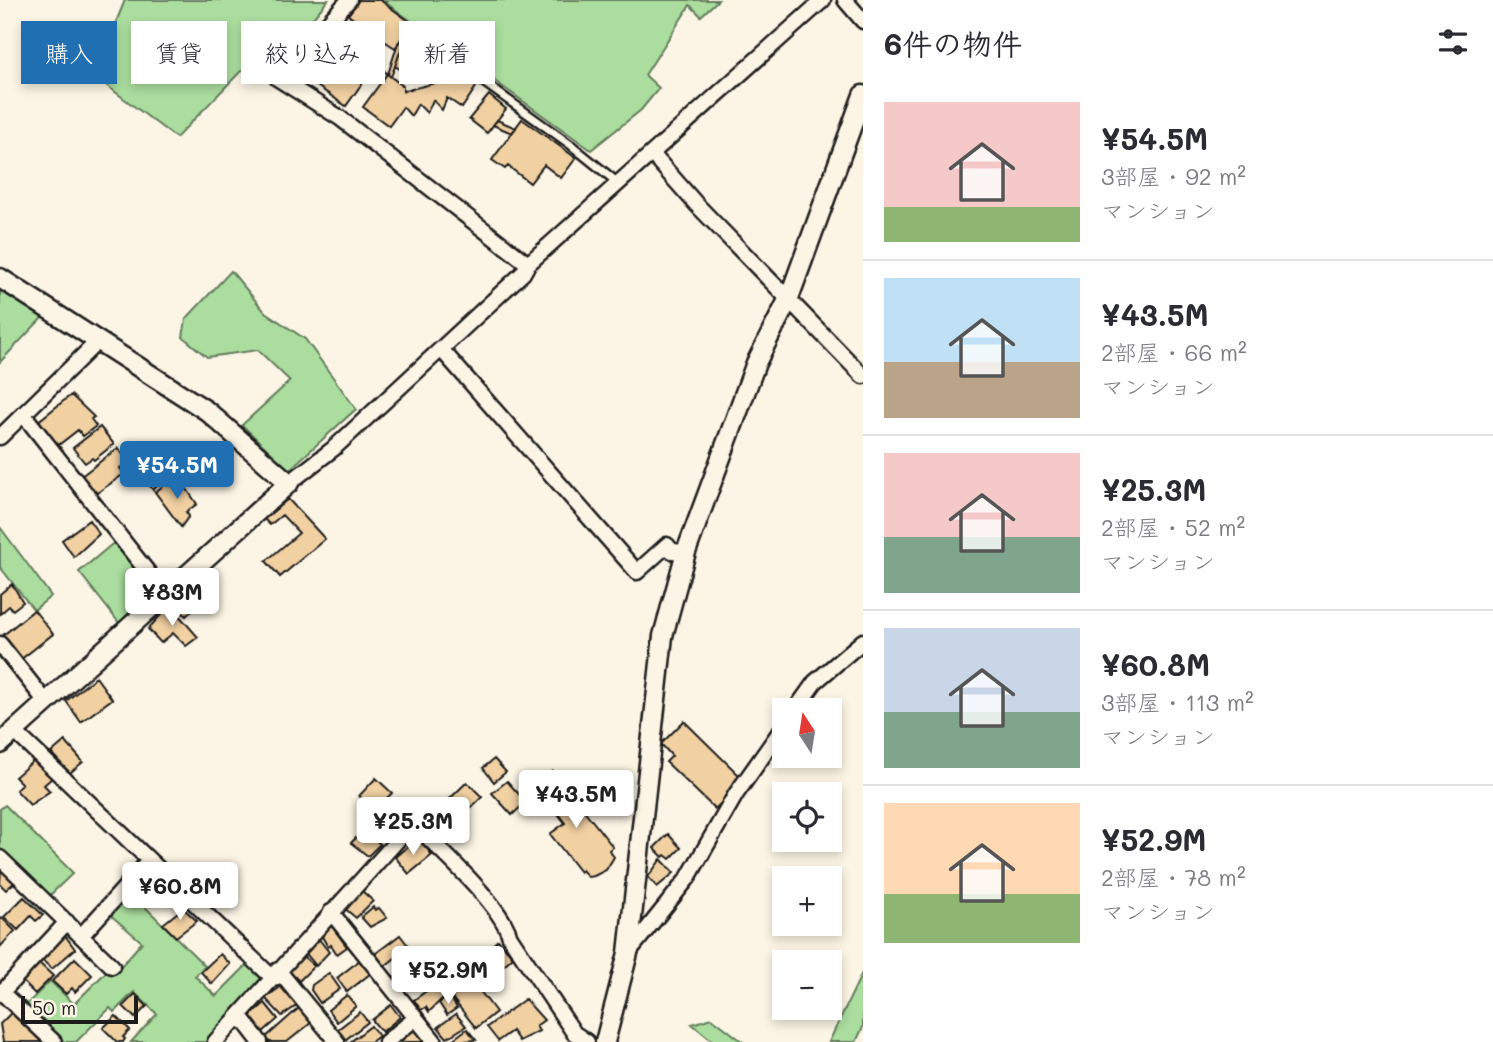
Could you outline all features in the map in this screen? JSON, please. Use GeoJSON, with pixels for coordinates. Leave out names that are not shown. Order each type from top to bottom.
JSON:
{"type":"FeatureCollection","features":[{"type":"Feature","properties":{"kind":"street"},"geometry":{"type":"LineString","coordinates":[[349,0],[277,78],[340,118],[528,264]]}},
{"type":"Feature","properties":{"kind":"street"},"geometry":{"type":"LineString","coordinates":[[0,744],[289,483],[333,449],[523,273],[528,264],[823,0]]}},
{"type":"Feature","properties":{"kind":"street"},"geometry":{"type":"LineString","coordinates":[[845,0],[863,21]]}},
{"type":"Feature","properties":{"kind":"street"},"geometry":{"type":"LineString","coordinates":[[605,1042],[628,953],[663,636],[685,552],[756,363],[789,298],[863,95]]}},
{"type":"Feature","properties":{"kind":"street"},"geometry":{"type":"LineString","coordinates":[[652,155],[863,376]]}},
{"type":"Feature","properties":{"kind":"street"},"geometry":{"type":"LineString","coordinates":[[0,278],[207,411],[289,483]]}},
{"type":"Feature","properties":{"kind":"street"},"geometry":{"type":"LineString","coordinates":[[0,437],[98,341]]}},
{"type":"Feature","properties":{"kind":"street"},"geometry":{"type":"LineString","coordinates":[[441,349],[637,572],[667,545],[672,551],[685,552]]}},
{"type":"Feature","properties":{"kind":"street"},"geometry":{"type":"LineString","coordinates":[[24,415],[165,594]]}},
{"type":"Feature","properties":{"kind":"street"},"geometry":{"type":"LineString","coordinates":[[804,698],[815,682],[863,641]]}},
{"type":"Feature","properties":{"kind":"street"},"geometry":{"type":"LineString","coordinates":[[0,644],[46,702]]}},
{"type":"Feature","properties":{"kind":"street"},"geometry":{"type":"LineString","coordinates":[[14,731],[149,861],[276,974],[337,1042]]}},
{"type":"Feature","properties":{"kind":"street"},"geometry":{"type":"LineString","coordinates":[[628,953],[688,878],[736,794],[772,743]]}},
{"type":"Feature","properties":{"kind":"street"},"geometry":{"type":"LineString","coordinates":[[215,1042],[413,823],[481,892],[508,929],[510,937],[574,1033],[587,1042]]}},
{"type":"Feature","properties":{"kind":"street"},"geometry":{"type":"LineString","coordinates":[[0,858],[113,966]]}},
{"type":"Feature","properties":{"kind":"street"},"geometry":{"type":"LineString","coordinates":[[81,936],[149,861]]}},
{"type":"Feature","properties":{"kind":"street"},"geometry":{"type":"LineString","coordinates":[[331,912],[435,1042]]}},
{"type":"Feature","properties":{"kind":"street"},"geometry":{"type":"LineString","coordinates":[[54,1042],[1,992],[67,922]]}},
{"type":"Feature","properties":{"kind":"street"},"geometry":{"type":"LineString","coordinates":[[240,1016],[260,1042]]}},
{"type":"Feature","properties":{"kind":"street"},"geometry":{"type":"LineString","coordinates":[[386,1042],[416,1018]]}},
{"type":"Feature","properties":{"kind":"lane"},"geometry":{"type":"LineString","coordinates":[[486,84],[571,145],[618,184]]}},
{"type":"Feature","properties":{"kind":"green space"},"geometry":{"type":"Polygon","coordinates":[[[125,0],[328,0],[311,21],[241,21],[241,71],[176,138],[105,84],[117,84],[116,21],[125,0]]]}},
{"type":"Feature","properties":{"kind":"green space"},"geometry":{"type":"Polygon","coordinates":[[[382,0],[718,0],[701,16],[690,5],[645,75],[659,88],[641,110],[591,150],[495,81],[495,21],[411,21],[382,0]]]}},
{"type":"Feature","properties":{"kind":"green space"},"geometry":{"type":"Polygon","coordinates":[[[231,271],[265,312],[305,339],[356,409],[289,470],[242,425],[290,381],[258,350],[207,357],[183,337],[186,319],[231,271]]]}},
{"type":"Feature","properties":{"kind":"green space"},"geometry":{"type":"Polygon","coordinates":[[[0,288],[44,316],[0,362],[0,288]]]}},
{"type":"Feature","properties":{"kind":"green space"},"geometry":{"type":"Polygon","coordinates":[[[0,527],[51,596],[34,610],[0,567],[0,527]]]}},
{"type":"Feature","properties":{"kind":"green space"},"geometry":{"type":"Polygon","coordinates":[[[117,540],[155,592],[120,624],[79,572],[117,540]]]}},
{"type":"Feature","properties":{"kind":"green space"},"geometry":{"type":"Polygon","coordinates":[[[5,805],[73,873],[48,897],[0,851],[0,809],[5,805]]]}},
{"type":"Feature","properties":{"kind":"green space"},"geometry":{"type":"Polygon","coordinates":[[[129,891],[205,966],[195,976],[216,996],[250,962],[263,974],[264,985],[209,1042],[131,1042],[157,1014],[134,992],[114,1012],[110,1008],[76,1042],[64,1042],[26,1005],[50,981],[74,1004],[110,968],[115,973],[142,942],[108,913],[129,891]]]}},
{"type":"Feature","properties":{"kind":"green space"},"geometry":{"type":"Polygon","coordinates":[[[863,971],[863,1027],[856,1042],[829,1042],[840,1020],[842,1020],[863,971]]]}},
{"type":"Feature","properties":{"kind":"green space"},"geometry":{"type":"Polygon","coordinates":[[[712,1018],[743,1042],[714,1042],[692,1024],[712,1018]]]}},
{"type":"Feature","properties":{"kind":"building"},"geometry":{"type":"Polygon","coordinates":[[[359,0],[380,0],[409,21],[399,21],[399,43],[395,48],[385,43],[385,21],[356,21],[348,15],[359,0]]]}},
{"type":"Feature","properties":{"kind":"building"},"geometry":{"type":"Polygon","coordinates":[[[398,43],[399,55],[391,77],[387,74],[385,76],[385,71],[388,74],[398,43]]]}},
{"type":"Feature","properties":{"kind":"building"},"geometry":{"type":"Polygon","coordinates":[[[387,74],[403,86],[403,91],[432,84],[471,84],[476,87],[462,108],[447,98],[442,110],[433,100],[427,113],[418,104],[411,116],[403,107],[389,126],[363,107],[380,84],[385,84],[387,74]]]}},
{"type":"Feature","properties":{"kind":"building"},"geometry":{"type":"Polygon","coordinates":[[[314,84],[362,84],[346,106],[314,84]]]}},
{"type":"Feature","properties":{"kind":"building"},"geometry":{"type":"Polygon","coordinates":[[[489,95],[506,109],[487,133],[469,119],[489,95]]]}},
{"type":"Feature","properties":{"kind":"building"},"geometry":{"type":"Polygon","coordinates":[[[522,119],[576,158],[561,178],[544,165],[530,183],[508,166],[505,169],[492,160],[522,119]]]}},
{"type":"Feature","properties":{"kind":"building"},"geometry":{"type":"Polygon","coordinates":[[[497,120],[516,128],[512,133],[493,125],[497,120]]]}},
{"type":"Feature","properties":{"kind":"building"},"geometry":{"type":"Polygon","coordinates":[[[71,395],[94,417],[91,419],[96,426],[83,436],[78,430],[56,447],[36,423],[71,395]]]}},
{"type":"Feature","properties":{"kind":"building"},"geometry":{"type":"Polygon","coordinates":[[[100,427],[114,444],[94,460],[92,458],[85,463],[73,448],[100,427]]]}},
{"type":"Feature","properties":{"kind":"building"},"geometry":{"type":"Polygon","coordinates":[[[118,448],[129,462],[120,468],[124,474],[97,493],[80,477],[118,448]]]}},
{"type":"Feature","properties":{"kind":"building"},"geometry":{"type":"Polygon","coordinates":[[[162,456],[166,467],[169,465],[173,471],[153,490],[140,473],[162,456]]]}},
{"type":"Feature","properties":{"kind":"building"},"geometry":{"type":"Polygon","coordinates":[[[182,482],[197,504],[186,512],[189,516],[181,527],[155,492],[166,484],[175,487],[182,482]]]}},
{"type":"Feature","properties":{"kind":"building"},"geometry":{"type":"Polygon","coordinates":[[[288,499],[325,539],[280,577],[266,561],[299,533],[282,515],[270,525],[264,519],[288,499]]]}},
{"type":"Feature","properties":{"kind":"building"},"geometry":{"type":"Polygon","coordinates":[[[89,520],[99,534],[74,557],[62,540],[89,520]]]}},
{"type":"Feature","properties":{"kind":"building"},"geometry":{"type":"Polygon","coordinates":[[[202,578],[213,591],[186,616],[177,607],[180,604],[178,601],[202,578]]]}},
{"type":"Feature","properties":{"kind":"building"},"geometry":{"type":"Polygon","coordinates":[[[12,584],[23,602],[13,610],[9,606],[0,614],[0,594],[12,584]]]}},
{"type":"Feature","properties":{"kind":"building"},"geometry":{"type":"Polygon","coordinates":[[[170,605],[198,637],[186,646],[173,633],[161,643],[148,629],[170,605]]]}},
{"type":"Feature","properties":{"kind":"building"},"geometry":{"type":"Polygon","coordinates":[[[34,610],[53,634],[20,660],[1,637],[34,610]]]}},
{"type":"Feature","properties":{"kind":"building"},"geometry":{"type":"Polygon","coordinates":[[[96,677],[112,699],[81,722],[66,701],[96,677]]]}},
{"type":"Feature","properties":{"kind":"building"},"geometry":{"type":"Polygon","coordinates":[[[684,721],[744,780],[715,809],[666,762],[672,756],[661,744],[684,721]]]}},
{"type":"Feature","properties":{"kind":"building"},"geometry":{"type":"Polygon","coordinates":[[[65,741],[83,762],[70,773],[51,753],[65,741]]]}},
{"type":"Feature","properties":{"kind":"building"},"geometry":{"type":"Polygon","coordinates":[[[494,759],[506,772],[494,782],[483,768],[494,759]]]}},
{"type":"Feature","properties":{"kind":"building"},"geometry":{"type":"Polygon","coordinates":[[[34,760],[53,777],[44,785],[50,791],[30,805],[16,790],[22,784],[15,777],[34,760]]]}},
{"type":"Feature","properties":{"kind":"building"},"geometry":{"type":"Polygon","coordinates":[[[553,771],[613,847],[609,850],[614,857],[606,870],[594,876],[588,877],[582,870],[580,872],[550,834],[565,823],[535,784],[553,771]]]}},
{"type":"Feature","properties":{"kind":"building"},"geometry":{"type":"Polygon","coordinates":[[[376,778],[392,793],[371,814],[359,803],[363,799],[359,796],[376,778]]]}},
{"type":"Feature","properties":{"kind":"building"},"geometry":{"type":"Polygon","coordinates":[[[507,781],[526,802],[512,815],[492,793],[507,781]]]}},
{"type":"Feature","properties":{"kind":"building"},"geometry":{"type":"Polygon","coordinates":[[[467,782],[482,797],[456,822],[460,831],[448,843],[427,821],[467,782]]]}},
{"type":"Feature","properties":{"kind":"building"},"geometry":{"type":"Polygon","coordinates":[[[380,813],[392,829],[380,838],[368,822],[380,813]]]}},
{"type":"Feature","properties":{"kind":"building"},"geometry":{"type":"Polygon","coordinates":[[[365,829],[380,844],[368,856],[351,843],[365,829]]]}},
{"type":"Feature","properties":{"kind":"building"},"geometry":{"type":"Polygon","coordinates":[[[668,834],[681,848],[670,859],[665,855],[663,857],[654,848],[668,834]]]}},
{"type":"Feature","properties":{"kind":"building"},"geometry":{"type":"Polygon","coordinates":[[[421,841],[432,855],[409,874],[395,857],[412,843],[414,846],[421,841]]]}},
{"type":"Feature","properties":{"kind":"building"},"geometry":{"type":"Polygon","coordinates":[[[661,859],[674,873],[657,887],[648,877],[661,859]]]}},
{"type":"Feature","properties":{"kind":"building"},"geometry":{"type":"Polygon","coordinates":[[[1,868],[15,882],[6,890],[0,884],[1,868]]]}},
{"type":"Feature","properties":{"kind":"building"},"geometry":{"type":"Polygon","coordinates":[[[158,880],[166,889],[148,905],[140,896],[153,881],[155,884],[158,880]]]}},
{"type":"Feature","properties":{"kind":"building"},"geometry":{"type":"Polygon","coordinates":[[[360,889],[373,901],[356,918],[343,907],[360,889]]]}},
{"type":"Feature","properties":{"kind":"building"},"geometry":{"type":"Polygon","coordinates":[[[24,897],[43,915],[36,921],[31,916],[18,930],[4,917],[24,897]]]}},
{"type":"Feature","properties":{"kind":"building"},"geometry":{"type":"Polygon","coordinates":[[[373,907],[375,910],[379,908],[387,918],[370,927],[361,917],[373,907]]]}},
{"type":"Feature","properties":{"kind":"building"},"geometry":{"type":"Polygon","coordinates":[[[183,908],[197,921],[176,937],[163,924],[183,908]]]}},
{"type":"Feature","properties":{"kind":"building"},"geometry":{"type":"Polygon","coordinates":[[[2,918],[15,931],[0,947],[0,920],[2,918]]]}},
{"type":"Feature","properties":{"kind":"building"},"geometry":{"type":"Polygon","coordinates":[[[331,925],[347,947],[337,954],[331,945],[328,947],[320,933],[331,925]]]}},
{"type":"Feature","properties":{"kind":"building"},"geometry":{"type":"Polygon","coordinates":[[[64,934],[75,949],[52,969],[41,959],[64,934]]]}},
{"type":"Feature","properties":{"kind":"building"},"geometry":{"type":"Polygon","coordinates":[[[400,935],[417,957],[407,965],[399,955],[385,966],[375,954],[400,935]]]}},
{"type":"Feature","properties":{"kind":"building"},"geometry":{"type":"Polygon","coordinates":[[[318,938],[329,952],[316,966],[303,950],[318,938]]]}},
{"type":"Feature","properties":{"kind":"building"},"geometry":{"type":"Polygon","coordinates":[[[498,940],[513,957],[493,975],[478,958],[498,940]]]}},
{"type":"Feature","properties":{"kind":"building"},"geometry":{"type":"Polygon","coordinates":[[[220,954],[230,964],[212,984],[201,972],[220,954]]]}},
{"type":"Feature","properties":{"kind":"building"},"geometry":{"type":"Polygon","coordinates":[[[303,956],[314,966],[299,981],[288,970],[303,956]]]}},
{"type":"Feature","properties":{"kind":"building"},"geometry":{"type":"Polygon","coordinates":[[[75,958],[92,975],[75,992],[72,988],[66,994],[52,981],[75,958]]]}},
{"type":"Feature","properties":{"kind":"building"},"geometry":{"type":"Polygon","coordinates":[[[419,959],[430,972],[418,982],[415,978],[405,985],[398,976],[419,959]]]}},
{"type":"Feature","properties":{"kind":"building"},"geometry":{"type":"Polygon","coordinates":[[[360,960],[371,973],[347,992],[337,978],[360,960]]]}},
{"type":"Feature","properties":{"kind":"building"},"geometry":{"type":"Polygon","coordinates":[[[38,962],[53,976],[35,994],[20,979],[38,962]]]}},
{"type":"Feature","properties":{"kind":"building"},"geometry":{"type":"Polygon","coordinates":[[[467,969],[474,977],[471,979],[496,1012],[476,1028],[444,988],[467,969]]]}},
{"type":"Feature","properties":{"kind":"building"},"geometry":{"type":"Polygon","coordinates":[[[329,973],[340,989],[320,1003],[311,990],[312,985],[329,973]]]}},
{"type":"Feature","properties":{"kind":"building"},"geometry":{"type":"Polygon","coordinates":[[[437,983],[446,995],[429,1012],[426,1007],[421,1010],[414,1000],[437,983]]]}},
{"type":"Feature","properties":{"kind":"building"},"geometry":{"type":"Polygon","coordinates":[[[282,986],[299,1004],[282,1016],[265,998],[282,986]]]}},
{"type":"Feature","properties":{"kind":"building"},"geometry":{"type":"Polygon","coordinates":[[[135,994],[147,1006],[135,1018],[123,1006],[135,994]]]}},
{"type":"Feature","properties":{"kind":"building"},"geometry":{"type":"Polygon","coordinates":[[[347,995],[356,1006],[337,1022],[328,1010],[347,995]]]}},
{"type":"Feature","properties":{"kind":"building"},"geometry":{"type":"Polygon","coordinates":[[[449,996],[457,1008],[447,1015],[439,1003],[449,996]]]}},
{"type":"Feature","properties":{"kind":"building"},"geometry":{"type":"Polygon","coordinates":[[[525,999],[544,1020],[536,1026],[539,1031],[519,1041],[512,1031],[498,1041],[487,1027],[525,999]]]}},
{"type":"Feature","properties":{"kind":"building"},"geometry":{"type":"Polygon","coordinates":[[[265,1003],[278,1019],[263,1032],[250,1016],[265,1003]]]}},
{"type":"Feature","properties":{"kind":"building"},"geometry":{"type":"Polygon","coordinates":[[[391,1005],[400,1017],[382,1032],[372,1020],[391,1005]]]}},
{"type":"Feature","properties":{"kind":"building"},"geometry":{"type":"Polygon","coordinates":[[[300,1007],[312,1022],[287,1042],[266,1042],[264,1039],[300,1007]]]}},
{"type":"Feature","properties":{"kind":"building"},"geometry":{"type":"Polygon","coordinates":[[[14,1010],[47,1042],[3,1042],[0,1024],[14,1010]]]}},
{"type":"Feature","properties":{"kind":"building"},"geometry":{"type":"Polygon","coordinates":[[[360,1012],[368,1022],[345,1040],[337,1030],[360,1012]]]}},
{"type":"Feature","properties":{"kind":"building"},"geometry":{"type":"Polygon","coordinates":[[[456,1014],[466,1026],[447,1038],[438,1027],[456,1014]]]}},
{"type":"Feature","properties":{"kind":"building"},"geometry":{"type":"Polygon","coordinates":[[[116,1016],[130,1030],[123,1037],[123,1042],[117,1042],[103,1028],[116,1016]]]}},
{"type":"Feature","properties":{"kind":"building"},"geometry":{"type":"Polygon","coordinates":[[[371,1026],[379,1036],[371,1042],[350,1042],[371,1026]]]}},
{"type":"Feature","properties":{"kind":"building"},"geometry":{"type":"Polygon","coordinates":[[[467,1029],[476,1040],[453,1042],[452,1040],[467,1029]]]}},
{"type":"Feature","properties":{"kind":"building"},"geometry":{"type":"Polygon","coordinates":[[[411,1030],[416,1030],[424,1042],[398,1042],[397,1040],[411,1030]]]}}]}
